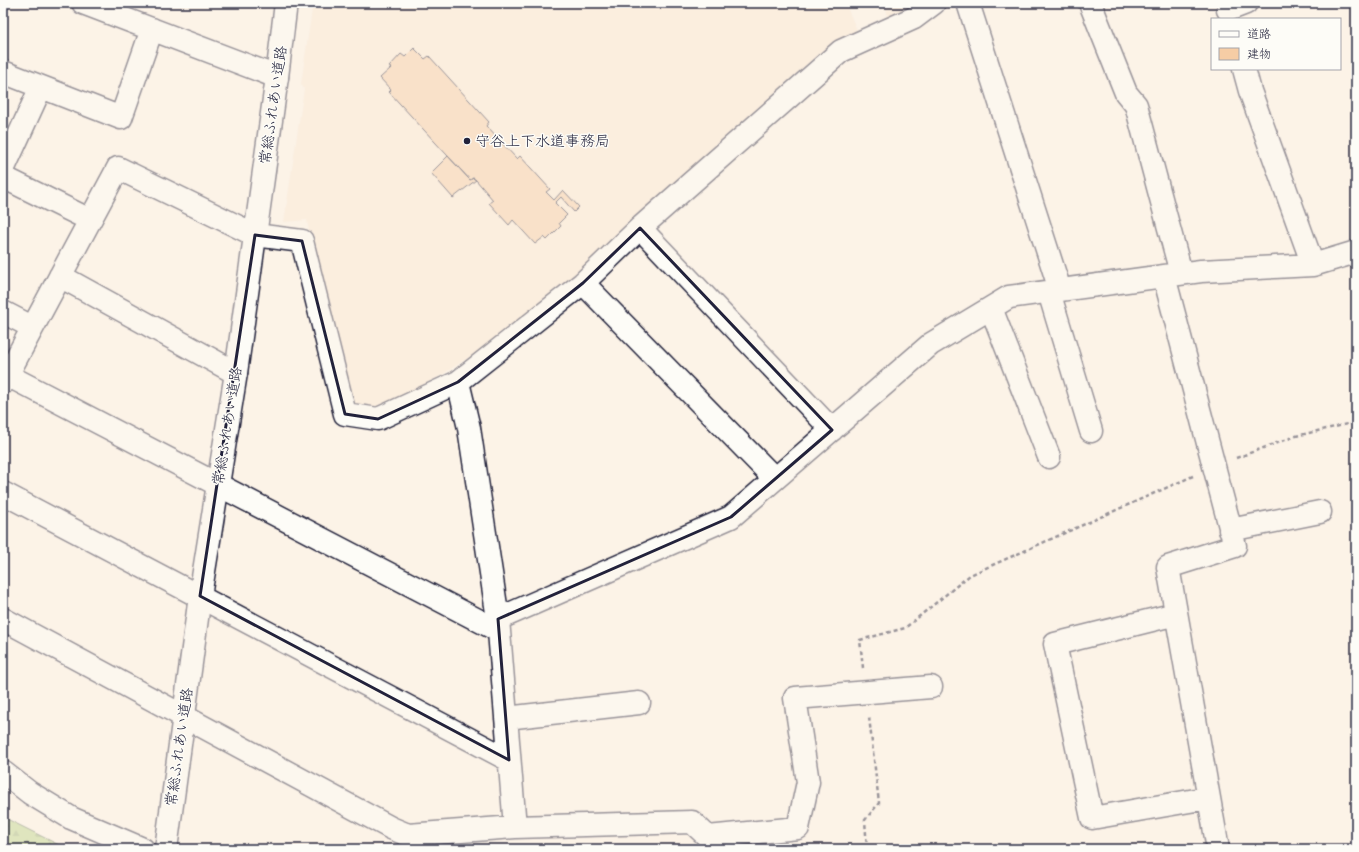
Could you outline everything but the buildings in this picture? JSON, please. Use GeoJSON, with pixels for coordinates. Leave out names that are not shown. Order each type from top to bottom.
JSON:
{"type":"FeatureCollection","features":[{"type":"Feature","properties":{"kind":"street"},"geometry":{"type":"LineString","coordinates":[[83,3],[278,77]]}},
{"type":"Feature","properties":{"kind":"street","name":"常総ふれあい道路"},"geometry":{"type":"LineString","coordinates":[[166,849],[200,596],[236,373],[278,77],[286,3]]}},
{"type":"Feature","properties":{"kind":"street"},"geometry":{"type":"LineString","coordinates":[[498,625],[5,379],[118,168],[255,235],[302,241],[344,414],[378,419],[458,382],[583,283],[640,228],[841,51],[914,18],[934,3]]}},
{"type":"Feature","properties":{"kind":"street"},"geometry":{"type":"LineString","coordinates":[[968,3],[1054,291],[1091,431]]}},
{"type":"Feature","properties":{"kind":"street"},"geometry":{"type":"LineString","coordinates":[[1090,3],[1126,93],[1136,105],[1172,275],[1215,466],[1235,546],[1168,567],[1207,798],[1218,849]]}},
{"type":"Feature","properties":{"kind":"street"},"geometry":{"type":"LineString","coordinates":[[3,72],[121,118],[152,29]]}},
{"type":"Feature","properties":{"kind":"street"},"geometry":{"type":"LineString","coordinates":[[1244,70],[1250,91],[1313,265]]}},
{"type":"Feature","properties":{"kind":"street"},"geometry":{"type":"LineString","coordinates":[[3,170],[41,87]]}},
{"type":"Feature","properties":{"kind":"street"},"geometry":{"type":"LineString","coordinates":[[3,177],[90,220]]}},
{"type":"Feature","properties":{"kind":"street"},"geometry":{"type":"LineString","coordinates":[[640,228],[832,430]]}},
{"type":"Feature","properties":{"kind":"street"},"geometry":{"type":"LineString","coordinates":[[498,625],[731,517],[931,344],[1009,297],[1201,271],[1313,265],[1356,252]]}},
{"type":"Feature","properties":{"kind":"street"},"geometry":{"type":"LineString","coordinates":[[60,276],[236,373]]}},
{"type":"Feature","properties":{"kind":"street"},"geometry":{"type":"LineString","coordinates":[[583,283],[775,479]]}},
{"type":"Feature","properties":{"kind":"street"},"geometry":{"type":"LineString","coordinates":[[991,308],[1049,457]]}},
{"type":"Feature","properties":{"kind":"street"},"geometry":{"type":"LineString","coordinates":[[3,312],[32,328]]}},
{"type":"Feature","properties":{"kind":"street"},"geometry":{"type":"LineString","coordinates":[[458,382],[469,428],[498,625],[515,827]]}},
{"type":"Feature","properties":{"kind":"street"},"geometry":{"type":"LineString","coordinates":[[3,492],[509,760]]}},
{"type":"Feature","properties":{"kind":"street"},"geometry":{"type":"LineString","coordinates":[[1230,530],[1320,512]]}},
{"type":"Feature","properties":{"kind":"street"},"geometry":{"type":"LineString","coordinates":[[1176,614],[1054,644],[1092,818],[1207,798]]}},
{"type":"Feature","properties":{"kind":"street"},"geometry":{"type":"LineString","coordinates":[[3,619],[391,828],[408,842],[515,827],[692,822],[704,841],[708,837],[798,828],[808,782],[795,698],[931,688]]}},
{"type":"Feature","properties":{"kind":"street"},"geometry":{"type":"LineString","coordinates":[[506,718],[640,703]]}},
{"type":"Feature","properties":{"kind":"street"},"geometry":{"type":"LineString","coordinates":[[3,772],[30,793],[71,818],[143,849]]}},
{"type":"Feature","properties":{"kind":"path"},"geometry":{"type":"LineString","coordinates":[[863,671],[860,640],[904,628],[970,575],[1215,466],[1296,436],[1356,422]]}},
{"type":"Feature","properties":{"kind":"path"},"geometry":{"type":"LineString","coordinates":[[867,849],[865,820],[879,803],[868,710]]}},
{"type":"Feature","properties":{"kind":"highlighted area"},"geometry":{"type":"Polygon","coordinates":[[[640,228],[832,430],[731,517],[498,619],[509,760],[200,596],[255,235],[302,241],[345,414],[378,419],[458,382],[583,283],[640,228]]]}},
{"type":"Feature","properties":{"kind":"shaded area"},"geometry":{"type":"Polygon","coordinates":[[[313,3],[845,3],[857,30],[822,51],[644,209],[531,317],[440,376],[373,412],[357,411],[332,345],[320,295],[307,220],[284,222],[304,89],[301,84],[313,3]]]}},
{"type":"Feature","properties":{"kind":"shaded area"},"geometry":{"type":"Polygon","coordinates":[[[885,3],[918,3],[912,8],[888,18],[885,3]]]}},
{"type":"Feature","properties":{"kind":"green space"},"geometry":{"type":"Polygon","coordinates":[[[3,817],[67,849],[3,849],[3,817]]]}},
{"type":"Feature","properties":{"kind":"place","name":"守谷上下水道事務局"},"geometry":{"type":"Point","coordinates":[467,141]}}]}
